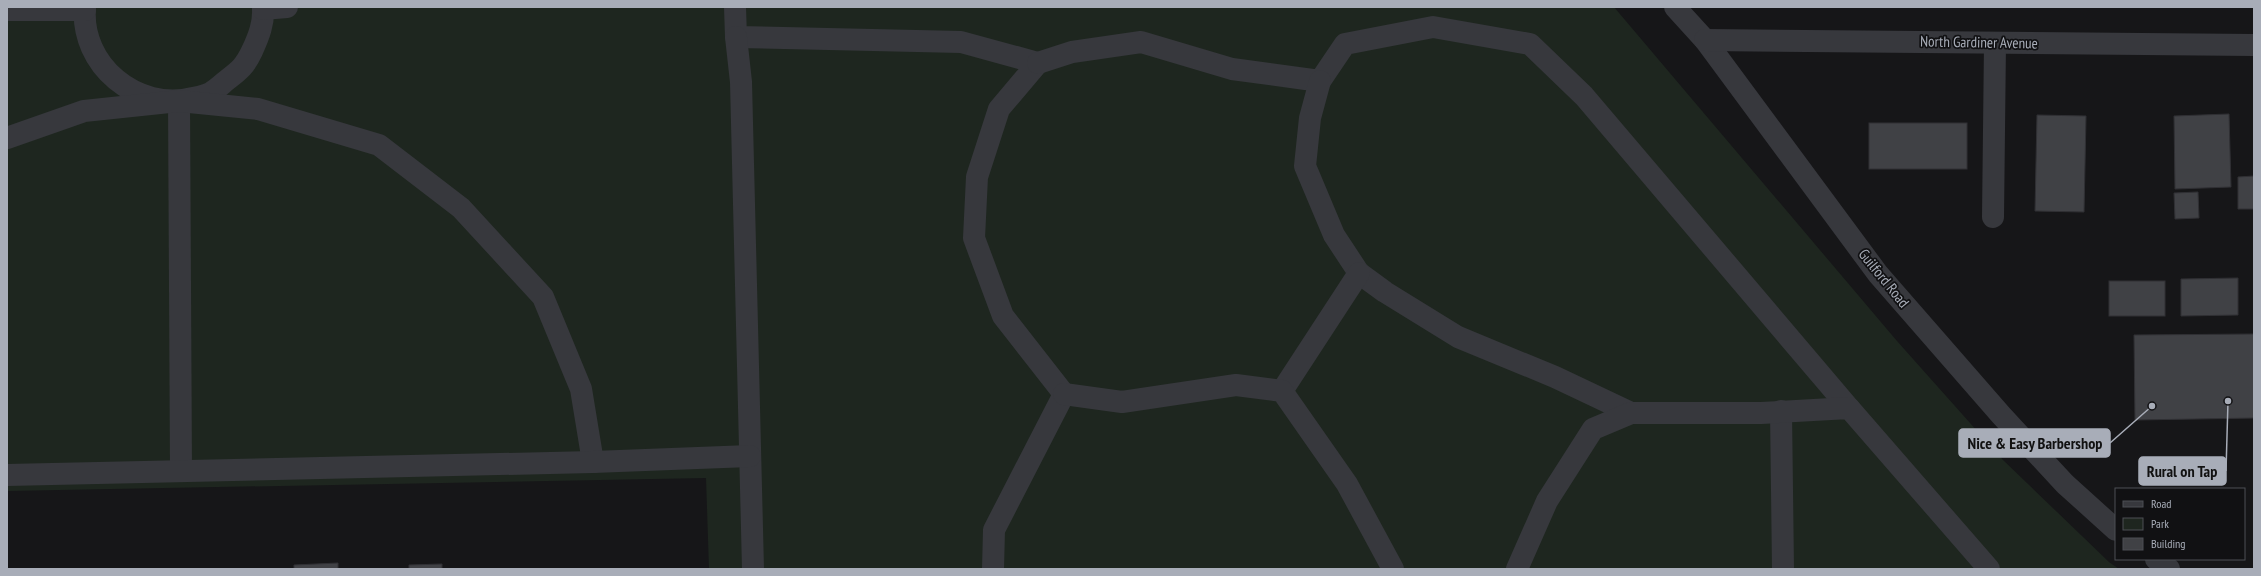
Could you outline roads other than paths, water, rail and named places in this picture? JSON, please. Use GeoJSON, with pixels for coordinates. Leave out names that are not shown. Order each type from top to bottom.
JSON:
{"type":"FeatureCollection","features":[{"type":"Feature","properties":{"kind":"street"},"geometry":{"type":"LineString","coordinates":[[7,138],[84,111],[179,102],[210,94],[244,66],[261,32],[263,8],[287,7]]}},
{"type":"Feature","properties":{"kind":"street"},"geometry":{"type":"LineString","coordinates":[[735,7],[740,82],[753,569]]}},
{"type":"Feature","properties":{"kind":"street","name":"Guilford Road"},"geometry":{"type":"LineString","coordinates":[[1676,7],[1705,40],[1878,274],[2001,414],[2066,484],[2115,529]]}},
{"type":"Feature","properties":{"kind":"street"},"geometry":{"type":"LineString","coordinates":[[7,10],[85,8],[84,22],[93,52],[108,73],[133,92],[148,98],[258,109],[379,145],[461,208],[543,297],[581,389],[593,462]]}},
{"type":"Feature","properties":{"kind":"street"},"geometry":{"type":"LineString","coordinates":[[1631,413],[1555,377],[1458,337],[1385,292],[1359,273],[1334,235],[1305,166],[1310,118],[1320,81],[1345,44],[1433,27],[1530,44],[1584,96],[1849,408],[1989,569]]}},
{"type":"Feature","properties":{"kind":"street"},"geometry":{"type":"LineString","coordinates":[[736,37],[961,42],[1038,63]]}},
{"type":"Feature","properties":{"kind":"street","name":"North Gardiner Avenue"},"geometry":{"type":"LineString","coordinates":[[1705,40],[2254,45]]}},
{"type":"Feature","properties":{"kind":"street"},"geometry":{"type":"LineString","coordinates":[[1320,81],[1232,69],[1141,42],[1072,52],[1038,63],[999,109],[978,176],[974,238],[1003,316],[1064,394],[1122,402],[1236,385],[1282,391],[1347,484],[1393,569]]}},
{"type":"Feature","properties":{"kind":"street"},"geometry":{"type":"LineString","coordinates":[[1993,217],[1995,43]]}},
{"type":"Feature","properties":{"kind":"street"},"geometry":{"type":"LineString","coordinates":[[179,102],[181,472]]}},
{"type":"Feature","properties":{"kind":"street"},"geometry":{"type":"LineString","coordinates":[[1282,391],[1359,273]]}},
{"type":"Feature","properties":{"kind":"street"},"geometry":{"type":"LineString","coordinates":[[993,569],[994,530],[1064,394]]}},
{"type":"Feature","properties":{"kind":"street"},"geometry":{"type":"LineString","coordinates":[[1517,569],[1547,501],[1593,430],[1631,413],[1781,411],[1849,408]]}},
{"type":"Feature","properties":{"kind":"street"},"geometry":{"type":"LineString","coordinates":[[1781,411],[1784,569]]}},
{"type":"Feature","properties":{"kind":"street"},"geometry":{"type":"LineString","coordinates":[[7,475],[593,462],[750,456]]}},
{"type":"Feature","properties":{"kind":"street"},"geometry":{"type":"LineString","coordinates":[[2157,560],[2169,569]]}},
{"type":"Feature","properties":{"kind":"place","name":"Rural on Tap"},"geometry":{"type":"Point","coordinates":[2228,401]}},
{"type":"Feature","properties":{"kind":"place","name":"Nice & Easy Barbershop"},"geometry":{"type":"Point","coordinates":[2152,406]}}]}
